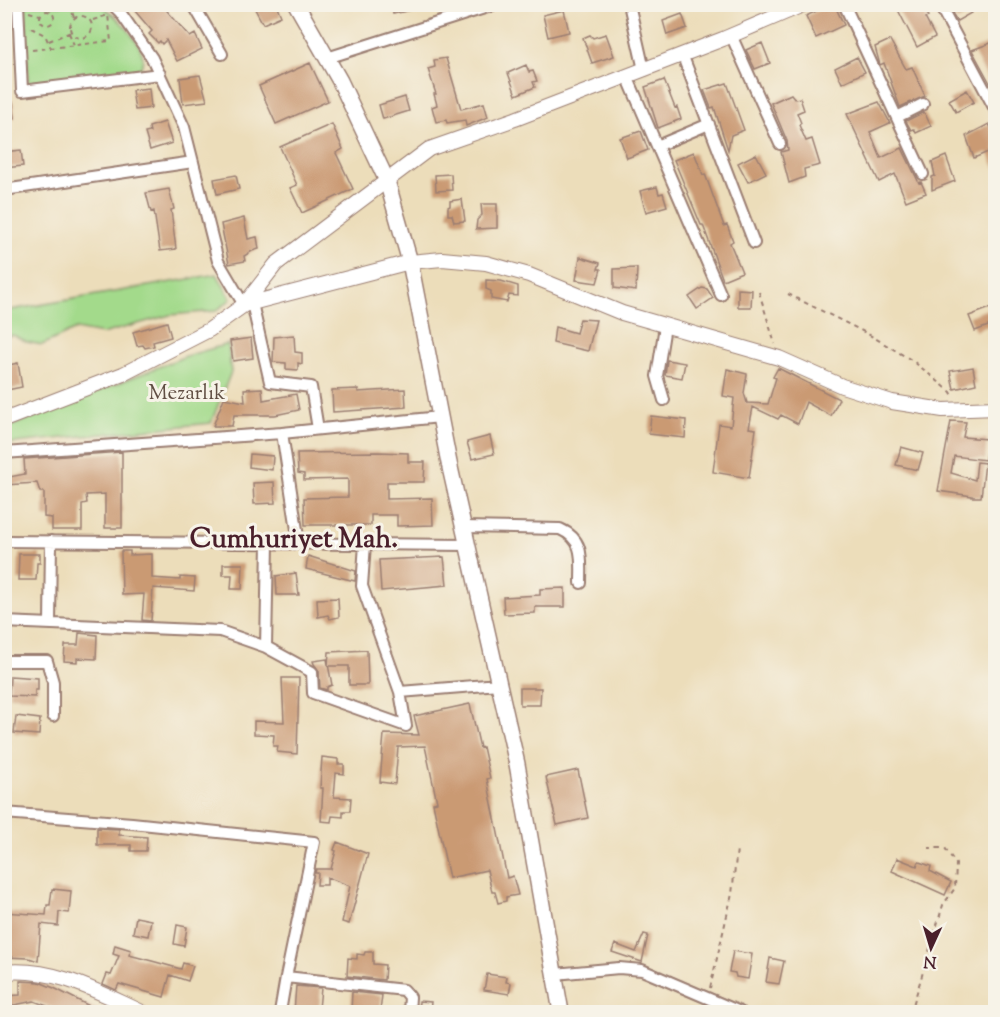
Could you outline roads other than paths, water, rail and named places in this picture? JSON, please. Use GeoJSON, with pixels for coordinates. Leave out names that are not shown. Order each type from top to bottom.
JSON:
{"type":"FeatureCollection","features":[{"type":"Feature","properties":{"kind":"main road"},"geometry":{"type":"LineString","coordinates":[[296,4],[340,81],[387,182],[410,262],[440,417],[517,764],[561,1012]]}},
{"type":"Feature","properties":{"kind":"street"},"geometry":{"type":"LineString","coordinates":[[18,4],[22,91],[159,74]]}},
{"type":"Feature","properties":{"kind":"street"},"geometry":{"type":"LineString","coordinates":[[193,4],[222,54]]}},
{"type":"Feature","properties":{"kind":"street"},"geometry":{"type":"LineString","coordinates":[[455,4],[458,16]]}},
{"type":"Feature","properties":{"kind":"street"},"geometry":{"type":"LineString","coordinates":[[327,58],[497,4]]}},
{"type":"Feature","properties":{"kind":"street"},"geometry":{"type":"LineString","coordinates":[[629,4],[644,70]]}},
{"type":"Feature","properties":{"kind":"street"},"geometry":{"type":"LineString","coordinates":[[844,4],[923,174]]}},
{"type":"Feature","properties":{"kind":"street"},"geometry":{"type":"LineString","coordinates":[[939,4],[996,111]]}},
{"type":"Feature","properties":{"kind":"street"},"geometry":{"type":"LineString","coordinates":[[114,5],[152,58],[184,127],[218,261],[248,304],[270,382],[312,387],[318,429]]}},
{"type":"Feature","properties":{"kind":"street"},"geometry":{"type":"LineString","coordinates":[[248,304],[276,264],[429,149],[644,70],[802,5]]}},
{"type":"Feature","properties":{"kind":"street"},"geometry":{"type":"LineString","coordinates":[[731,35],[780,144]]}},
{"type":"Feature","properties":{"kind":"street"},"geometry":{"type":"LineString","coordinates":[[682,54],[754,243]]}},
{"type":"Feature","properties":{"kind":"street"},"geometry":{"type":"LineString","coordinates":[[627,76],[720,295]]}},
{"type":"Feature","properties":{"kind":"street"},"geometry":{"type":"LineString","coordinates":[[897,117],[923,104]]}},
{"type":"Feature","properties":{"kind":"street"},"geometry":{"type":"LineString","coordinates":[[657,146],[709,124]]}},
{"type":"Feature","properties":{"kind":"street"},"geometry":{"type":"LineString","coordinates":[[4,190],[193,162]]}},
{"type":"Feature","properties":{"kind":"street"},"geometry":{"type":"LineString","coordinates":[[4,420],[123,374],[209,330],[248,304],[410,262],[442,260],[486,262],[529,275],[622,313],[779,358],[842,386],[891,402],[943,410],[996,408]]}},
{"type":"Feature","properties":{"kind":"street"},"geometry":{"type":"LineString","coordinates":[[664,400],[657,376],[665,326]]}},
{"type":"Feature","properties":{"kind":"street"},"geometry":{"type":"LineString","coordinates":[[4,453],[282,433],[440,417]]}},
{"type":"Feature","properties":{"kind":"street"},"geometry":{"type":"LineString","coordinates":[[282,433],[299,543]]}},
{"type":"Feature","properties":{"kind":"street"},"geometry":{"type":"LineString","coordinates":[[464,527],[560,529],[572,534],[578,544],[581,583]]}},
{"type":"Feature","properties":{"kind":"street"},"geometry":{"type":"LineString","coordinates":[[4,541],[468,545]]}},
{"type":"Feature","properties":{"kind":"street"},"geometry":{"type":"LineString","coordinates":[[50,624],[51,541]]}},
{"type":"Feature","properties":{"kind":"street"},"geometry":{"type":"LineString","coordinates":[[266,647],[268,543]]}},
{"type":"Feature","properties":{"kind":"street"},"geometry":{"type":"LineString","coordinates":[[4,622],[220,631],[266,647],[312,672],[313,693],[406,726],[400,692],[362,586],[364,544]]}},
{"type":"Feature","properties":{"kind":"street"},"geometry":{"type":"LineString","coordinates":[[4,661],[47,661],[53,682],[53,716]]}},
{"type":"Feature","properties":{"kind":"street"},"geometry":{"type":"LineString","coordinates":[[400,692],[499,684]]}},
{"type":"Feature","properties":{"kind":"street"},"geometry":{"type":"LineString","coordinates":[[4,813],[132,823],[314,842],[280,1012]]}},
{"type":"Feature","properties":{"kind":"street"},"geometry":{"type":"LineString","coordinates":[[555,974],[619,968],[642,970],[706,1000],[740,1012]]}},
{"type":"Feature","properties":{"kind":"street"},"geometry":{"type":"LineString","coordinates":[[4,972],[53,975],[87,986],[142,1012]]}},
{"type":"Feature","properties":{"kind":"street"},"geometry":{"type":"LineString","coordinates":[[286,977],[404,990],[410,997],[409,1012]]}},
{"type":"Feature","properties":{"kind":"district","name":"Cumhuriyet Mah."},"geometry":{"type":"Point","coordinates":[294,538]}},
{"type":"Feature","properties":{"kind":"park label","name":"Mezarlık"},"geometry":{"type":"Point","coordinates":[187,392]}}]}
